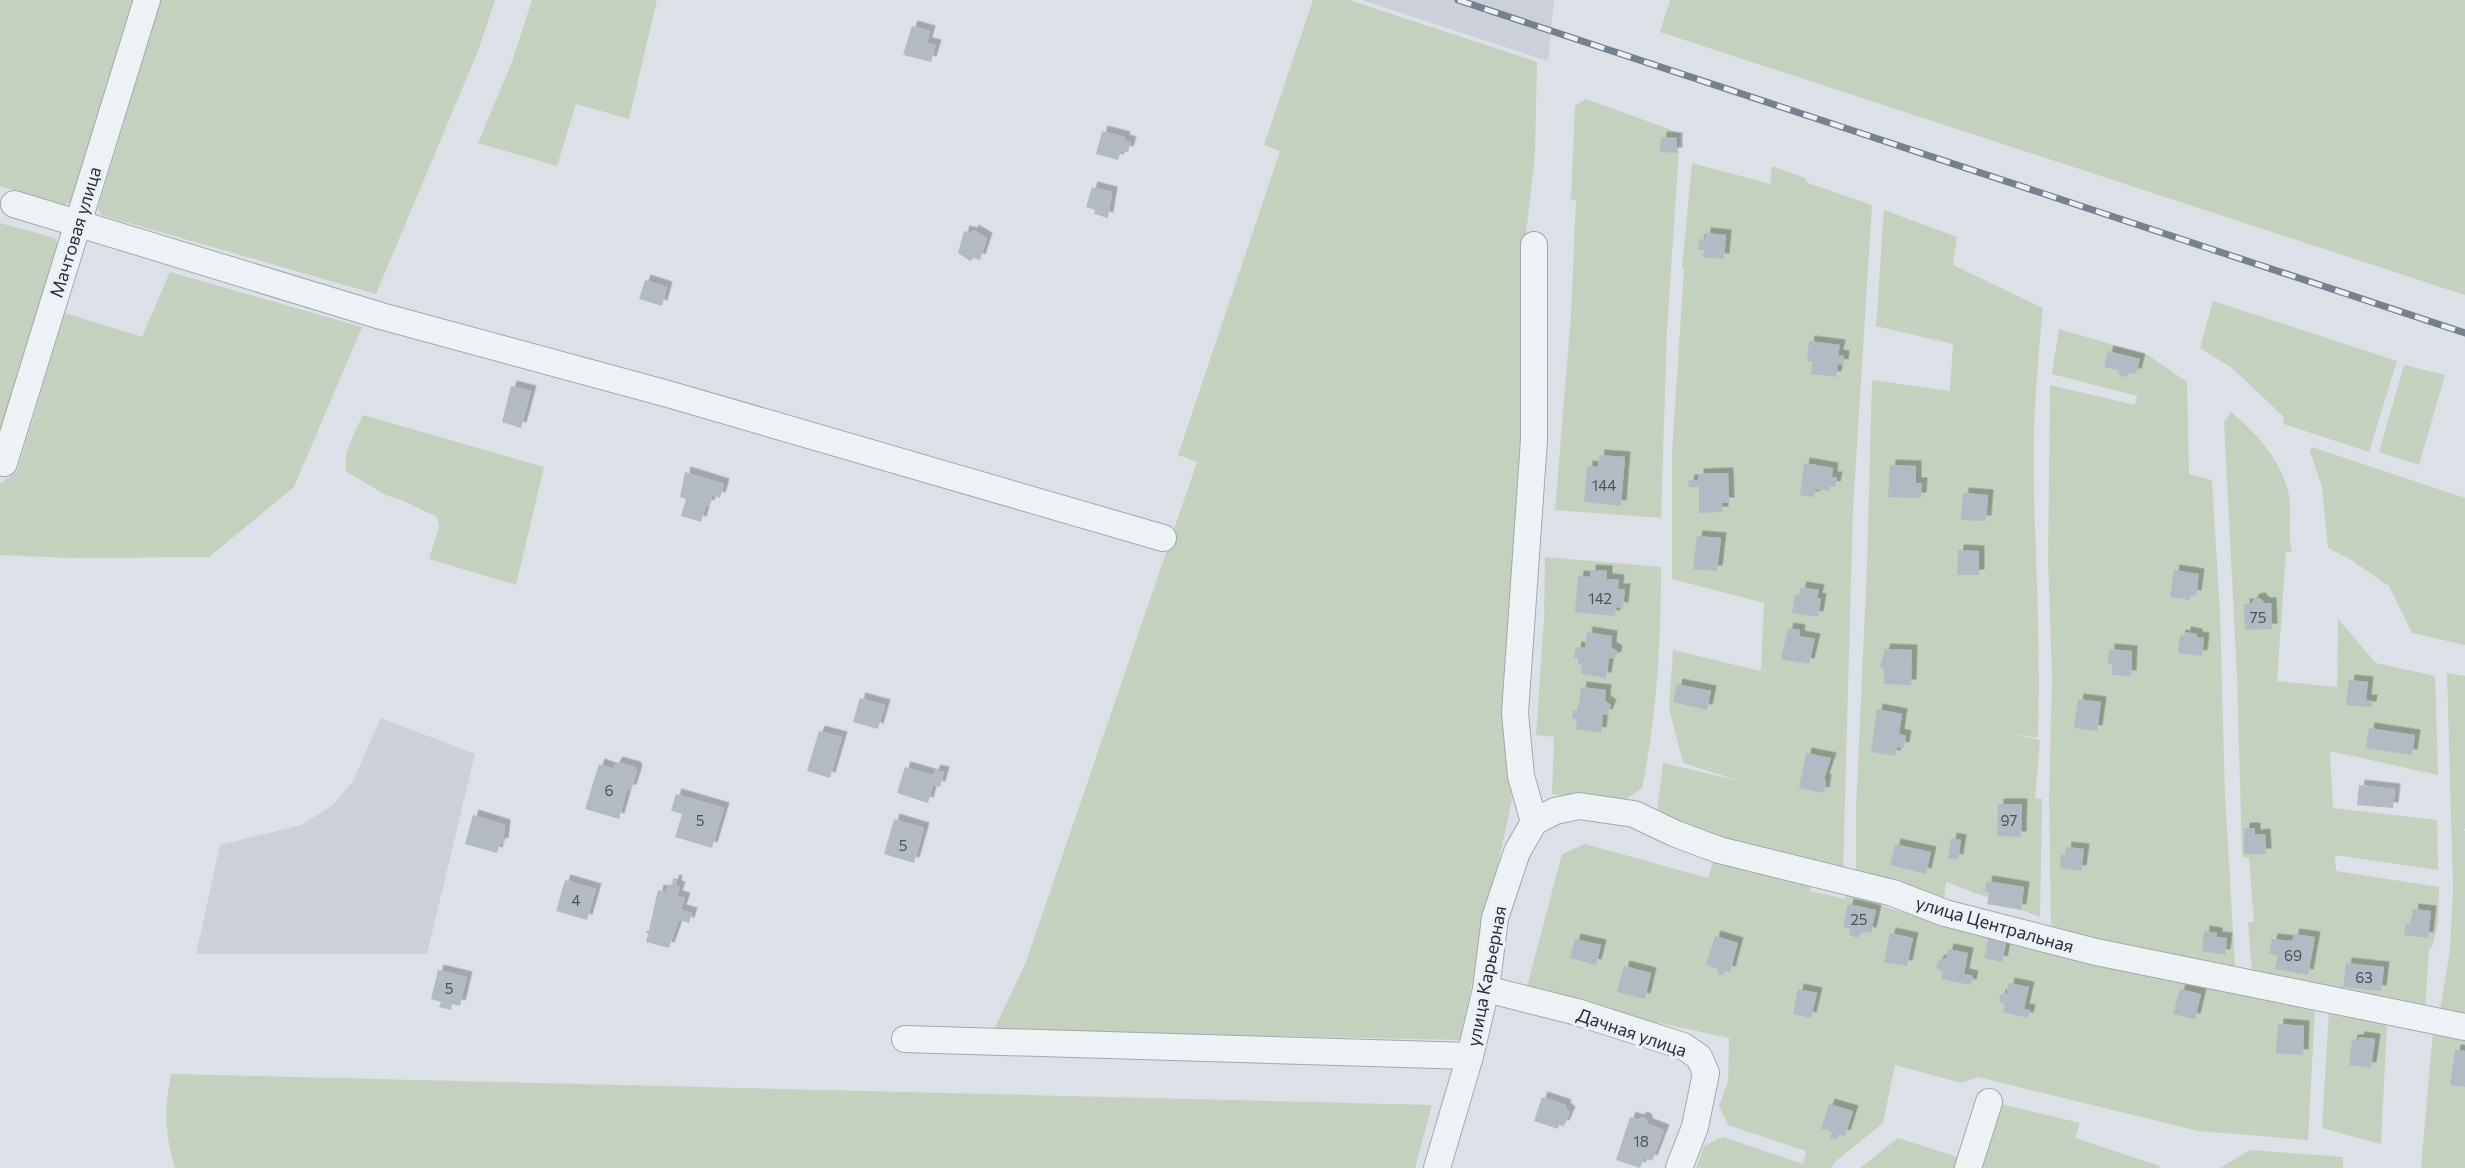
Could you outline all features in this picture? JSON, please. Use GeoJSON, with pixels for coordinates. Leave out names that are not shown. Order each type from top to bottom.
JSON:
{"type":"FeatureCollection","features":[{"type":"Feature","properties":{"kind":"street","name":"Мачтовая улица"},"geometry":{"type":"LineString","coordinates":[[4,463],[147,0]]}},
{"type":"Feature","properties":{"kind":"street"},"geometry":{"type":"LineString","coordinates":[[14,204],[381,316],[668,393],[1163,537]]}},
{"type":"Feature","properties":{"kind":"street"},"geometry":{"type":"LineString","coordinates":[[1534,245],[1534,440],[1515,713],[1521,776],[1534,822]]}},
{"type":"Feature","properties":{"kind":"street","name":"улица Центральная"},"geometry":{"type":"LineString","coordinates":[[1534,822],[1555,811],[1579,806],[1634,814],[1676,834],[1719,850],[1893,893],[1945,913],[2096,952],[2465,1027]]}},
{"type":"Feature","properties":{"kind":"street","name":"улица Карьерная"},"geometry":{"type":"LineString","coordinates":[[1437,1168],[1470,1056],[1486,989],[1495,918],[1516,852],[1534,822]]}},
{"type":"Feature","properties":{"kind":"street","name":"Дачная улица"},"geometry":{"type":"LineString","coordinates":[[1486,989],[1577,1012],[1683,1046],[1699,1057],[1706,1073],[1695,1127],[1679,1168]]}},
{"type":"Feature","properties":{"kind":"street"},"geometry":{"type":"LineString","coordinates":[[905,1040],[1470,1056]]}},
{"type":"Feature","properties":{"kind":"street"},"geometry":{"type":"LineString","coordinates":[[1968,1168],[1989,1102]]}},
{"type":"Feature","properties":{"kind":"shaded area"},"geometry":{"type":"Polygon","coordinates":[[[1362,0],[1554,0],[1548,61],[1362,0]]]}},
{"type":"Feature","properties":{"kind":"shaded area"},"geometry":{"type":"Polygon","coordinates":[[[381,718],[475,754],[427,954],[196,954],[220,845],[301,825],[333,805],[353,781],[381,718]]]}},
{"type":"Feature","properties":{"kind":"green space"},"geometry":{"type":"Polygon","coordinates":[[[0,0],[134,0],[72,201],[65,205],[0,186],[0,0]]]}},
{"type":"Feature","properties":{"kind":"green space"},"geometry":{"type":"Polygon","coordinates":[[[161,0],[495,0],[478,51],[376,294],[101,215],[98,208],[161,0]]]}},
{"type":"Feature","properties":{"kind":"green space"},"geometry":{"type":"Polygon","coordinates":[[[532,0],[657,0],[629,119],[576,104],[557,166],[478,143],[512,62],[532,0]]]}},
{"type":"Feature","properties":{"kind":"green space"},"geometry":{"type":"Polygon","coordinates":[[[1313,0],[1349,0],[1537,62],[1535,153],[1523,262],[1525,436],[1504,718],[1512,800],[1460,1040],[994,1030],[1026,962],[1197,462],[1178,455],[1280,151],[1264,145],[1313,0]]]}},
{"type":"Feature","properties":{"kind":"green space"},"geometry":{"type":"Polygon","coordinates":[[[1670,0],[2465,0],[2465,295],[1660,32],[1670,0]]]}},
{"type":"Feature","properties":{"kind":"green space"},"geometry":{"type":"Polygon","coordinates":[[[1586,99],[1680,133],[1667,330],[1661,518],[1555,510],[1571,315],[1576,200],[1571,199],[1575,106],[1586,99]]]}},
{"type":"Feature","properties":{"kind":"green space"},"geometry":{"type":"Polygon","coordinates":[[[1692,163],[1770,184],[1772,166],[1805,178],[1808,183],[1872,205],[1853,509],[1843,871],[1716,838],[1656,819],[1663,763],[1743,782],[1683,763],[1669,708],[1673,650],[1760,671],[1761,667],[1764,603],[1672,579],[1672,453],[1684,269],[1682,268],[1692,163]]]}},
{"type":"Feature","properties":{"kind":"green space"},"geometry":{"type":"Polygon","coordinates":[[[1884,210],[1957,237],[1953,265],[2043,308],[2034,445],[2039,645],[2038,738],[2005,732],[2040,740],[2035,798],[2042,799],[2040,917],[1946,882],[1944,900],[1856,874],[1856,809],[1867,566],[1872,380],[1950,391],[1953,344],[1876,326],[1884,210]]]}},
{"type":"Feature","properties":{"kind":"green space"},"geometry":{"type":"Polygon","coordinates":[[[0,223],[55,238],[59,246],[0,436],[0,223]]]}},
{"type":"Feature","properties":{"kind":"green space"},"geometry":{"type":"Polygon","coordinates":[[[170,272],[362,327],[294,487],[209,557],[72,558],[0,555],[0,484],[17,471],[65,313],[142,337],[170,272]]]}},
{"type":"Feature","properties":{"kind":"green space"},"geometry":{"type":"Polygon","coordinates":[[[2213,301],[2397,361],[2369,452],[2284,424],[2283,416],[2232,368],[2200,348],[2213,301]]]}},
{"type":"Feature","properties":{"kind":"green space"},"geometry":{"type":"Polygon","coordinates":[[[2059,329],[2148,355],[2187,382],[2189,474],[2212,480],[2220,612],[2225,795],[2235,965],[2227,974],[2054,932],[2051,923],[2049,802],[2052,676],[2048,562],[2050,385],[2135,405],[2137,396],[2052,374],[2059,329]]]}},
{"type":"Feature","properties":{"kind":"green space"},"geometry":{"type":"Polygon","coordinates":[[[2404,365],[2445,375],[2419,465],[2379,452],[2404,365]]]}},
{"type":"Feature","properties":{"kind":"green space"},"geometry":{"type":"Polygon","coordinates":[[[2231,412],[2270,452],[2284,478],[2288,491],[2292,552],[2286,552],[2277,681],[2337,687],[2338,619],[2376,663],[2435,676],[2438,775],[2330,751],[2333,808],[2437,820],[2438,870],[2335,855],[2336,871],[2439,887],[2438,923],[2432,948],[2429,948],[2425,1012],[2261,981],[2252,969],[2248,922],[2254,922],[2249,858],[2242,857],[2237,676],[2224,422],[2231,412]]]}},
{"type":"Feature","properties":{"kind":"green space"},"geometry":{"type":"Polygon","coordinates":[[[363,415],[544,467],[516,585],[429,559],[439,527],[437,517],[386,495],[347,472],[346,458],[353,435],[363,415]]]}},
{"type":"Feature","properties":{"kind":"green space"},"geometry":{"type":"Polygon","coordinates":[[[2312,447],[2465,498],[2465,645],[2412,633],[2389,586],[2350,559],[2328,548],[2322,487],[2310,452],[2312,447]]]}},
{"type":"Feature","properties":{"kind":"green space"},"geometry":{"type":"Polygon","coordinates":[[[1545,557],[1661,567],[1657,678],[1647,761],[1642,788],[1625,800],[1552,794],[1554,737],[1536,735],[1544,619],[1545,557]]]}},
{"type":"Feature","properties":{"kind":"green space"},"geometry":{"type":"Polygon","coordinates":[[[2447,673],[2465,676],[2465,829],[2462,829],[2465,831],[2465,1021],[2439,1016],[2450,950],[2453,889],[2447,673]]]}},
{"type":"Feature","properties":{"kind":"green space"},"geometry":{"type":"Polygon","coordinates":[[[1585,844],[1708,878],[1714,859],[1811,885],[1810,891],[1845,899],[1846,895],[1925,919],[2007,939],[2315,1008],[2308,1140],[2198,1131],[1978,1077],[1961,1083],[1895,1065],[1883,1123],[1836,1161],[1831,1168],[1696,1168],[1704,1146],[1723,1137],[1803,1164],[1806,1151],[1728,1125],[1719,1106],[1728,1082],[1729,1038],[1525,994],[1562,854],[1585,844]]]}},
{"type":"Feature","properties":{"kind":"green space"},"geometry":{"type":"Polygon","coordinates":[[[2329,1010],[2387,1022],[2381,1144],[2322,1128],[2329,1010]]]}},
{"type":"Feature","properties":{"kind":"green space"},"geometry":{"type":"Polygon","coordinates":[[[2433,1031],[2465,1038],[2465,1168],[2421,1168],[2433,1031]]]}},
{"type":"Feature","properties":{"kind":"green space"},"geometry":{"type":"Polygon","coordinates":[[[171,1074],[1432,1105],[1415,1168],[175,1168],[169,1144],[167,1121],[167,1098],[171,1074]]]}},
{"type":"Feature","properties":{"kind":"green space"},"geometry":{"type":"Polygon","coordinates":[[[1996,1103],[2080,1123],[2075,1138],[2160,1166],[2159,1168],[1975,1168],[1996,1103]]]}},
{"type":"Feature","properties":{"kind":"green space"},"geometry":{"type":"Polygon","coordinates":[[[1898,1138],[1964,1159],[1961,1168],[1860,1168],[1898,1138]]]}},
{"type":"Feature","properties":{"kind":"green space"},"geometry":{"type":"Polygon","coordinates":[[[2250,1150],[2343,1157],[2343,1168],[2220,1168],[2250,1150]]]}},
{"type":"Feature","properties":{"kind":"building"},"geometry":{"type":"Polygon","coordinates":[[[912,26],[930,31],[927,43],[936,45],[931,62],[903,55],[912,26]]]}},
{"type":"Feature","properties":{"kind":"building"},"geometry":{"type":"Polygon","coordinates":[[[1102,131],[1125,137],[1124,140],[1131,142],[1128,152],[1121,151],[1118,160],[1096,154],[1102,131]]]}},
{"type":"Feature","properties":{"kind":"building"},"geometry":{"type":"Polygon","coordinates":[[[1661,137],[1677,138],[1677,153],[1660,152],[1661,137]]]}},
{"type":"Feature","properties":{"kind":"building"},"geometry":{"type":"Polygon","coordinates":[[[1092,187],[1112,192],[1108,218],[1094,214],[1095,210],[1086,207],[1092,187]]]}},
{"type":"Feature","properties":{"kind":"building"},"geometry":{"type":"Polygon","coordinates":[[[973,230],[987,238],[980,260],[974,258],[970,261],[958,253],[964,231],[972,233],[973,230]]]}},
{"type":"Feature","properties":{"kind":"building"},"geometry":{"type":"Polygon","coordinates":[[[1705,233],[1726,235],[1724,259],[1703,257],[1704,250],[1698,250],[1699,239],[1705,240],[1705,233]]]}},
{"type":"Feature","properties":{"kind":"building"},"geometry":{"type":"Polygon","coordinates":[[[645,280],[667,287],[662,306],[639,299],[645,280]]]}},
{"type":"Feature","properties":{"kind":"building"},"geometry":{"type":"Polygon","coordinates":[[[1809,341],[1840,345],[1838,355],[1844,356],[1843,365],[1838,364],[1836,377],[1811,374],[1813,362],[1807,361],[1809,341]]]}},
{"type":"Feature","properties":{"kind":"building"},"geometry":{"type":"Polygon","coordinates":[[[2108,351],[2140,359],[2136,374],[2129,373],[2125,377],[2120,376],[2118,370],[2104,367],[2108,351]]]}},
{"type":"Feature","properties":{"kind":"building"},"geometry":{"type":"Polygon","coordinates":[[[511,386],[531,391],[521,428],[502,422],[511,386]]]}},
{"type":"Feature","properties":{"kind":"building"},"geometry":{"type":"Polygon","coordinates":[[[1599,455],[1625,457],[1621,506],[1584,502],[1587,466],[1598,467],[1599,455]]]}},
{"type":"Feature","properties":{"kind":"building"},"geometry":{"type":"Polygon","coordinates":[[[1804,463],[1833,468],[1832,477],[1837,477],[1835,487],[1830,486],[1830,491],[1815,489],[1814,497],[1800,495],[1804,463]]]}},
{"type":"Feature","properties":{"kind":"building"},"geometry":{"type":"Polygon","coordinates":[[[1890,465],[1916,466],[1916,483],[1922,483],[1921,498],[1888,497],[1890,465]]]}},
{"type":"Feature","properties":{"kind":"building"},"geometry":{"type":"Polygon","coordinates":[[[685,472],[724,484],[720,498],[712,495],[701,522],[681,516],[686,499],[680,497],[685,472]]]}},
{"type":"Feature","properties":{"kind":"building"},"geometry":{"type":"Polygon","coordinates":[[[1728,473],[1729,503],[1722,503],[1723,512],[1699,513],[1699,487],[1688,487],[1689,480],[1698,480],[1698,474],[1728,473]]]}},
{"type":"Feature","properties":{"kind":"building"},"geometry":{"type":"Polygon","coordinates":[[[1963,493],[1988,495],[1986,521],[1961,520],[1963,493]]]}},
{"type":"Feature","properties":{"kind":"building"},"geometry":{"type":"Polygon","coordinates":[[[1697,536],[1721,538],[1717,571],[1693,569],[1697,536]]]}},
{"type":"Feature","properties":{"kind":"building"},"geometry":{"type":"Polygon","coordinates":[[[1958,550],[1979,551],[1979,575],[1957,575],[1958,550]]]}},
{"type":"Feature","properties":{"kind":"building"},"geometry":{"type":"Polygon","coordinates":[[[1590,570],[1607,571],[1607,579],[1619,580],[1618,589],[1625,589],[1623,608],[1616,607],[1615,616],[1575,612],[1578,576],[1590,577],[1590,570]]]}},
{"type":"Feature","properties":{"kind":"building"},"geometry":{"type":"Polygon","coordinates":[[[2174,570],[2199,574],[2196,596],[2191,595],[2190,600],[2170,597],[2174,570]]]}},
{"type":"Feature","properties":{"kind":"building"},"geometry":{"type":"Polygon","coordinates":[[[1801,587],[1819,590],[1817,598],[1821,599],[1818,617],[1792,613],[1795,595],[1799,595],[1801,587]]]}},
{"type":"Feature","properties":{"kind":"building"},"geometry":{"type":"Polygon","coordinates":[[[2260,598],[2264,603],[2271,603],[2272,629],[2245,630],[2244,604],[2251,604],[2254,599],[2260,598]]]}},
{"type":"Feature","properties":{"kind":"building"},"geometry":{"type":"Polygon","coordinates":[[[1788,628],[1800,630],[1799,636],[1815,639],[1809,664],[1781,659],[1788,628]]]}},
{"type":"Feature","properties":{"kind":"building"},"geometry":{"type":"Polygon","coordinates":[[[1587,632],[1612,636],[1611,647],[1617,651],[1616,657],[1609,659],[1606,678],[1581,674],[1582,665],[1578,664],[1578,658],[1574,658],[1576,647],[1585,648],[1587,632]]]}},
{"type":"Feature","properties":{"kind":"building"},"geometry":{"type":"Polygon","coordinates":[[[2185,632],[2204,638],[2202,656],[2178,653],[2180,635],[2185,636],[2185,632]]]}},
{"type":"Feature","properties":{"kind":"building"},"geometry":{"type":"Polygon","coordinates":[[[1885,649],[1912,650],[1911,685],[1884,684],[1884,671],[1880,667],[1885,649]]]}},
{"type":"Feature","properties":{"kind":"building"},"geometry":{"type":"Polygon","coordinates":[[[2109,649],[2132,651],[2131,676],[2112,675],[2112,664],[2108,664],[2109,649]]]}},
{"type":"Feature","properties":{"kind":"building"},"geometry":{"type":"Polygon","coordinates":[[[2349,680],[2368,682],[2366,700],[2372,700],[2371,707],[2346,705],[2349,680]]]}},
{"type":"Feature","properties":{"kind":"building"},"geometry":{"type":"Polygon","coordinates":[[[1677,684],[1711,691],[1707,710],[1673,702],[1677,684]]]}},
{"type":"Feature","properties":{"kind":"building"},"geometry":{"type":"Polygon","coordinates":[[[1581,687],[1606,690],[1605,701],[1611,705],[1607,715],[1603,714],[1601,733],[1576,729],[1577,719],[1572,719],[1573,710],[1578,711],[1581,687]]]}},
{"type":"Feature","properties":{"kind":"building"},"geometry":{"type":"Polygon","coordinates":[[[860,698],[885,705],[878,729],[853,722],[860,698]]]}},
{"type":"Feature","properties":{"kind":"building"},"geometry":{"type":"Polygon","coordinates":[[[2078,699],[2101,702],[2097,731],[2074,728],[2078,699]]]}},
{"type":"Feature","properties":{"kind":"building"},"geometry":{"type":"Polygon","coordinates":[[[1877,709],[1902,714],[1899,734],[1906,736],[1904,748],[1897,747],[1895,756],[1871,752],[1877,709]]]}},
{"type":"Feature","properties":{"kind":"building"},"geometry":{"type":"Polygon","coordinates":[[[2369,728],[2415,735],[2412,755],[2366,748],[2369,728]]]}},
{"type":"Feature","properties":{"kind":"building"},"geometry":{"type":"Polygon","coordinates":[[[819,731],[842,737],[830,778],[807,771],[819,731]]]}},
{"type":"Feature","properties":{"kind":"building"},"geometry":{"type":"Polygon","coordinates":[[[1806,753],[1831,758],[1824,779],[1826,780],[1824,793],[1799,788],[1806,753]]]}},
{"type":"Feature","properties":{"kind":"building"},"geometry":{"type":"Polygon","coordinates":[[[617,762],[635,767],[637,771],[631,790],[627,790],[619,819],[585,809],[599,764],[613,769],[617,762]]]}},
{"type":"Feature","properties":{"kind":"building"},"geometry":{"type":"Polygon","coordinates":[[[905,767],[933,775],[935,770],[944,772],[940,787],[933,785],[928,803],[897,793],[905,767]]]}},
{"type":"Feature","properties":{"kind":"building"},"geometry":{"type":"Polygon","coordinates":[[[2359,785],[2395,789],[2393,808],[2357,805],[2359,785]]]}},
{"type":"Feature","properties":{"kind":"building"},"geometry":{"type":"Polygon","coordinates":[[[676,794],[724,808],[712,848],[675,837],[682,814],[671,811],[676,794]]]}},
{"type":"Feature","properties":{"kind":"building"},"geometry":{"type":"Polygon","coordinates":[[[1998,804],[2022,804],[2021,837],[1997,836],[1998,804]]]}},
{"type":"Feature","properties":{"kind":"building"},"geometry":{"type":"Polygon","coordinates":[[[473,815],[505,825],[503,844],[500,843],[497,853],[465,844],[473,815]]]}},
{"type":"Feature","properties":{"kind":"building"},"geometry":{"type":"Polygon","coordinates":[[[894,819],[924,828],[914,863],[884,854],[894,819]]]}},
{"type":"Feature","properties":{"kind":"building"},"geometry":{"type":"Polygon","coordinates":[[[2244,828],[2255,828],[2255,835],[2265,834],[2266,854],[2244,854],[2244,828]]]}},
{"type":"Feature","properties":{"kind":"building"},"geometry":{"type":"Polygon","coordinates":[[[1951,838],[1961,840],[1958,860],[1948,858],[1951,838]]]}},
{"type":"Feature","properties":{"kind":"building"},"geometry":{"type":"Polygon","coordinates":[[[1895,844],[1931,852],[1926,874],[1890,865],[1895,844]]]}},
{"type":"Feature","properties":{"kind":"building"},"geometry":{"type":"Polygon","coordinates":[[[2066,847],[2084,849],[2081,871],[2060,868],[2061,855],[2065,855],[2066,847]]]}},
{"type":"Feature","properties":{"kind":"building"},"geometry":{"type":"Polygon","coordinates":[[[565,880],[596,889],[587,920],[556,911],[565,880]]]}},
{"type":"Feature","properties":{"kind":"building"},"geometry":{"type":"Polygon","coordinates":[[[674,880],[677,881],[676,886],[680,887],[677,896],[685,898],[681,910],[692,913],[689,923],[679,920],[669,948],[646,942],[648,933],[645,932],[649,930],[658,890],[666,892],[668,884],[672,885],[674,880]]]}},
{"type":"Feature","properties":{"kind":"building"},"geometry":{"type":"Polygon","coordinates":[[[1987,881],[2024,887],[2021,910],[1987,904],[1990,892],[1985,891],[1987,881]]]}},
{"type":"Feature","properties":{"kind":"building"},"geometry":{"type":"Polygon","coordinates":[[[1848,904],[1876,910],[1871,933],[1863,932],[1857,938],[1850,935],[1850,929],[1843,927],[1848,904]]]}},
{"type":"Feature","properties":{"kind":"building"},"geometry":{"type":"Polygon","coordinates":[[[2413,909],[2431,911],[2428,938],[2404,935],[2406,923],[2411,924],[2413,909]]]}},
{"type":"Feature","properties":{"kind":"building"},"geometry":{"type":"Polygon","coordinates":[[[2204,931],[2217,933],[2217,937],[2227,938],[2225,955],[2202,951],[2204,931]]]}},
{"type":"Feature","properties":{"kind":"building"},"geometry":{"type":"Polygon","coordinates":[[[1890,933],[1913,938],[1907,966],[1884,962],[1890,933]]]}},
{"type":"Feature","properties":{"kind":"building"},"geometry":{"type":"Polygon","coordinates":[[[2294,934],[2315,937],[2308,975],[2275,969],[2278,955],[2269,954],[2272,939],[2292,941],[2294,934]]]}},
{"type":"Feature","properties":{"kind":"building"},"geometry":{"type":"Polygon","coordinates":[[[1989,935],[2007,939],[2002,962],[1984,958],[1989,935]]]}},
{"type":"Feature","properties":{"kind":"building"},"geometry":{"type":"Polygon","coordinates":[[[1715,936],[1738,943],[1730,972],[1725,971],[1722,975],[1718,974],[1718,969],[1706,965],[1715,936]]]}},
{"type":"Feature","properties":{"kind":"building"},"geometry":{"type":"Polygon","coordinates":[[[1575,939],[1601,945],[1596,965],[1570,958],[1575,939]]]}},
{"type":"Feature","properties":{"kind":"building"},"geometry":{"type":"Polygon","coordinates":[[[1948,949],[1968,953],[1964,974],[1973,976],[1971,985],[1941,979],[1943,972],[1936,967],[1938,961],[1946,958],[1948,949]]]}},
{"type":"Feature","properties":{"kind":"building"},"geometry":{"type":"Polygon","coordinates":[[[2346,963],[2384,967],[2381,991],[2343,987],[2346,963]]]}},
{"type":"Feature","properties":{"kind":"building"},"geometry":{"type":"Polygon","coordinates":[[[1624,966],[1651,973],[1645,999],[1617,992],[1624,966]]]}},
{"type":"Feature","properties":{"kind":"building"},"geometry":{"type":"Polygon","coordinates":[[[438,970],[467,977],[460,1006],[452,1004],[451,1010],[439,1007],[441,1002],[431,999],[438,970]]]}},
{"type":"Feature","properties":{"kind":"building"},"geometry":{"type":"Polygon","coordinates":[[[2009,983],[2029,987],[2024,1009],[2030,1010],[2028,1018],[2003,1012],[2005,1005],[1999,1001],[2000,995],[2007,993],[2009,983]]]}},
{"type":"Feature","properties":{"kind":"building"},"geometry":{"type":"Polygon","coordinates":[[[1798,989],[1817,993],[1811,1018],[1793,1014],[1798,989]]]}},
{"type":"Feature","properties":{"kind":"building"},"geometry":{"type":"Polygon","coordinates":[[[2180,989],[2201,994],[2195,1019],[2173,1014],[2180,989]]]}},
{"type":"Feature","properties":{"kind":"building"},"geometry":{"type":"Polygon","coordinates":[[[2278,1024],[2304,1026],[2303,1055],[2276,1053],[2278,1024]]]}},
{"type":"Feature","properties":{"kind":"building"},"geometry":{"type":"Polygon","coordinates":[[[2359,1037],[2375,1039],[2371,1068],[2349,1065],[2352,1040],[2358,1040],[2359,1037]]]}},
{"type":"Feature","properties":{"kind":"building"},"geometry":{"type":"Polygon","coordinates":[[[2455,1050],[2465,1051],[2465,1087],[2450,1085],[2455,1050]]]}},
{"type":"Feature","properties":{"kind":"building"},"geometry":{"type":"Polygon","coordinates":[[[1542,1097],[1566,1105],[1565,1108],[1570,1112],[1564,1126],[1559,1125],[1558,1129],[1534,1121],[1542,1097]]]}},
{"type":"Feature","properties":{"kind":"building"},"geometry":{"type":"Polygon","coordinates":[[[1829,1104],[1853,1111],[1845,1136],[1839,1134],[1837,1140],[1830,1138],[1832,1132],[1821,1129],[1829,1104]]]}},
{"type":"Feature","properties":{"kind":"building"},"geometry":{"type":"Polygon","coordinates":[[[1630,1117],[1638,1120],[1642,1117],[1648,1124],[1664,1130],[1652,1161],[1644,1158],[1640,1168],[1616,1160],[1630,1117]]]}},
{"type":"Feature","properties":{"kind":"railway"},"geometry":{"type":"LineString","coordinates":[[1458,0],[2465,333]]}}]}
